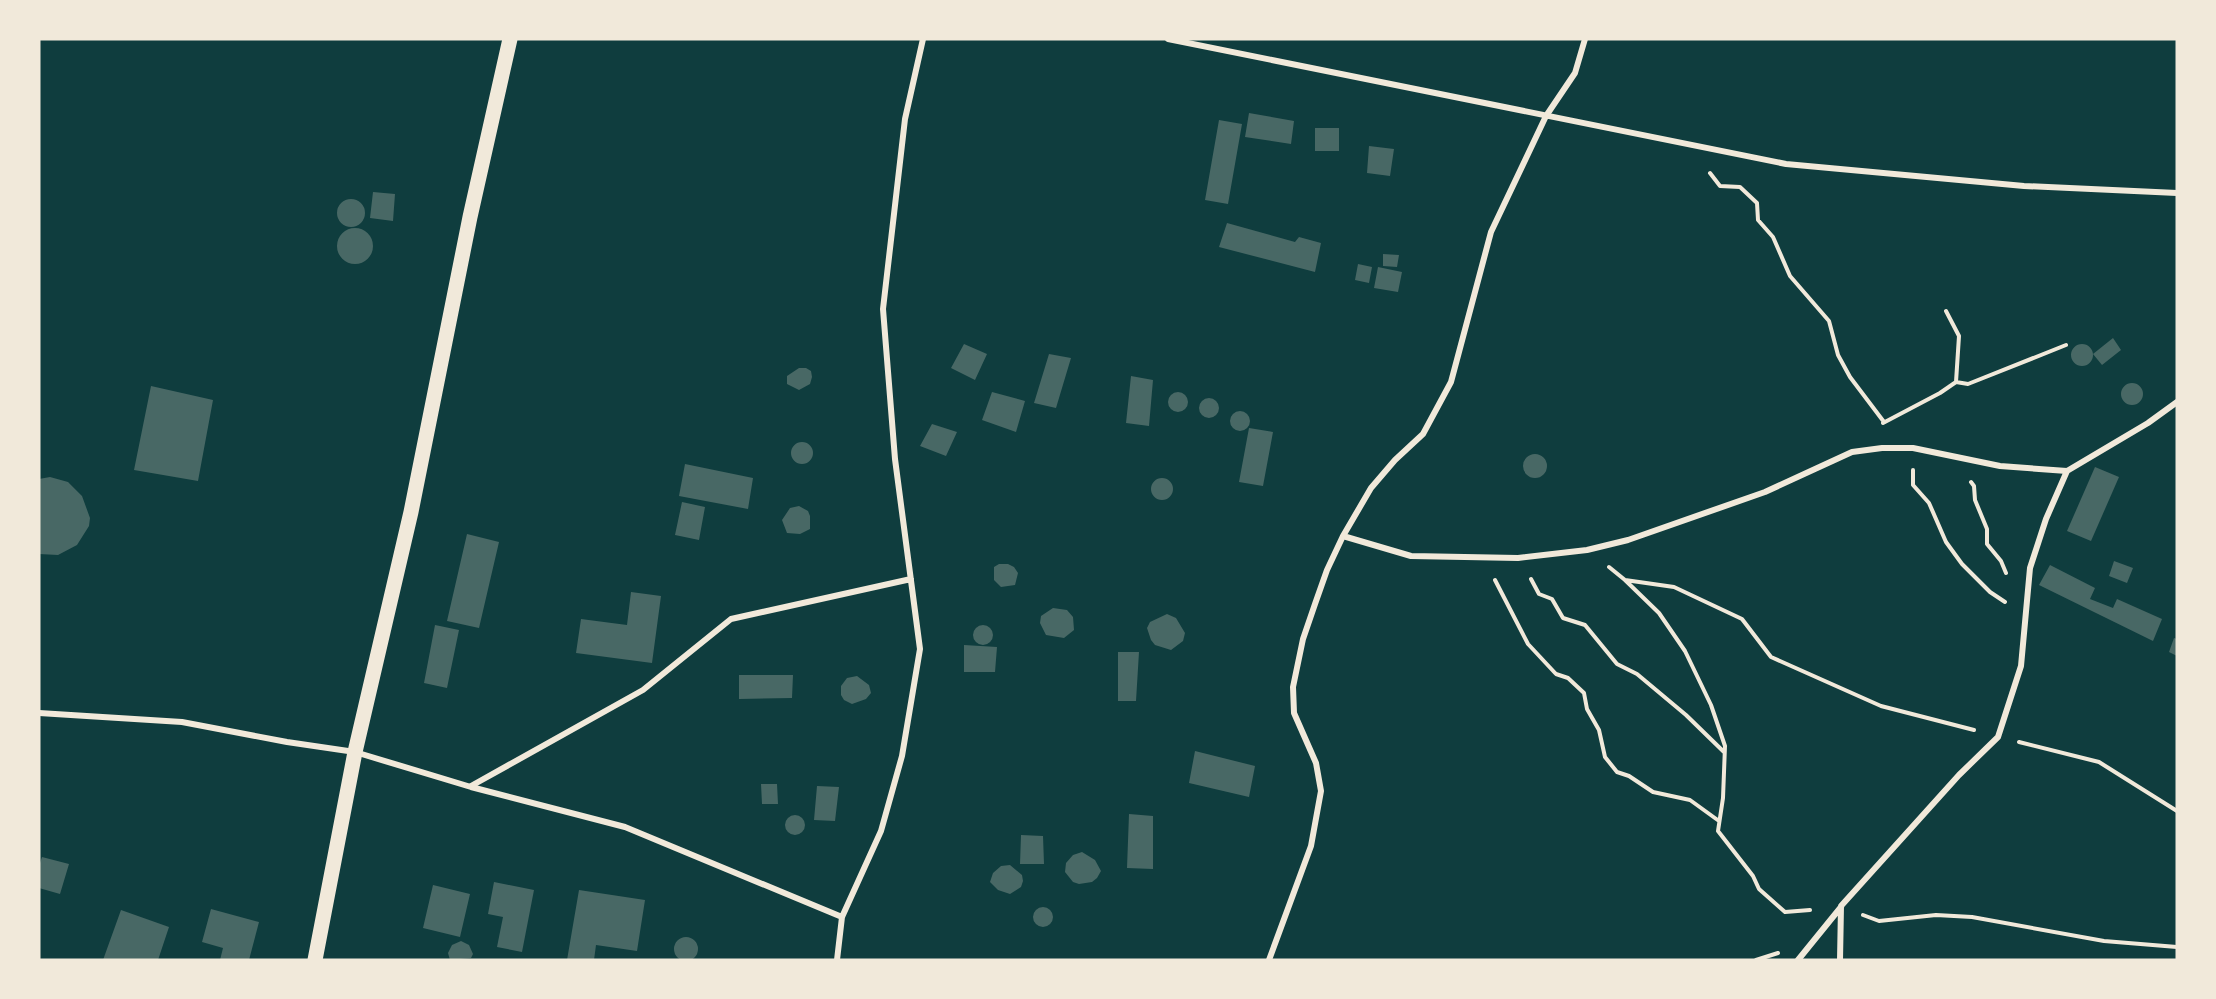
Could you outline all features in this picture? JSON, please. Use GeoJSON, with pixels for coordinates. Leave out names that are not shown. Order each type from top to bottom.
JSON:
{"type":"FeatureCollection","features":[{"type":"Feature","properties":{"kind":"main road"},"geometry":{"type":"LineString","coordinates":[[315,960],[355,752],[411,512],[470,217],[510,39]]}},
{"type":"Feature","properties":{"kind":"street"},"geometry":{"type":"LineString","coordinates":[[837,960],[842,917],[881,831],[902,756],[920,649],[895,459],[883,309],[905,119],[923,39]]}},
{"type":"Feature","properties":{"kind":"street"},"geometry":{"type":"LineString","coordinates":[[1168,39],[1786,164],[2024,186],[2177,193]]}},
{"type":"Feature","properties":{"kind":"street"},"geometry":{"type":"LineString","coordinates":[[1269,960],[1311,846],[1321,791],[1316,763],[1294,713],[1293,687],[1303,639],[1315,604],[1327,570],[1343,536],[1371,488],[1395,460],[1423,434],[1451,382],[1491,232],[1546,116],[1575,73],[1585,39]]}},
{"type":"Feature","properties":{"kind":"street"},"geometry":{"type":"LineString","coordinates":[[1343,536],[1411,556],[1518,558],[1587,550],[1628,540],[1765,492],[1852,452],[1882,448],[1913,448],[2000,466],[2067,471],[2148,423],[2177,402]]}},
{"type":"Feature","properties":{"kind":"street"},"geometry":{"type":"LineString","coordinates":[[1798,960],[1841,906],[1959,775],[1998,737],[2021,666],[2030,568],[2046,519],[2067,471]]}},
{"type":"Feature","properties":{"kind":"street"},"geometry":{"type":"LineString","coordinates":[[471,787],[644,690],[731,619],[911,579]]}},
{"type":"Feature","properties":{"kind":"street"},"geometry":{"type":"LineString","coordinates":[[39,713],[182,722],[355,752],[471,787],[626,827],[842,917]]}},
{"type":"Feature","properties":{"kind":"street"},"geometry":{"type":"LineString","coordinates":[[1840,960],[1841,906]]}},
{"type":"Feature","properties":{"kind":"path"},"geometry":{"type":"LineString","coordinates":[[1695,146],[1720,186],[1740,187],[1757,203],[1758,220],[1773,237],[1790,276],[1829,321],[1838,355],[1884,422]]}},
{"type":"Feature","properties":{"kind":"path"},"geometry":{"type":"LineString","coordinates":[[1946,311],[1959,336],[1956,382]]}},
{"type":"Feature","properties":{"kind":"path"},"geometry":{"type":"LineString","coordinates":[[1852,452],[1884,422],[1940,393],[1956,382],[1968,384],[2066,345]]}},
{"type":"Feature","properties":{"kind":"path"},"geometry":{"type":"LineString","coordinates":[[1913,448],[1913,485],[1929,503],[1946,542],[1980,584],[2025,615]]}},
{"type":"Feature","properties":{"kind":"path"},"geometry":{"type":"LineString","coordinates":[[1964,458],[1962,468],[1974,486],[1975,500],[1987,529],[1987,543],[2001,561],[2025,615]]}},
{"type":"Feature","properties":{"kind":"path"},"geometry":{"type":"LineString","coordinates":[[1587,550],[1625,580],[1659,613],[1685,651],[1712,705],[1725,746],[1723,798],[1718,831],[1753,876],[1759,889],[1785,912],[1841,906],[1879,921],[1936,915],[1972,917],[2104,941],[2177,947]]}},
{"type":"Feature","properties":{"kind":"path"},"geometry":{"type":"LineString","coordinates":[[1485,557],[1506,605],[1528,644],[1556,674],[1568,678],[1584,693],[1587,708],[1599,730],[1605,757],[1617,772],[1629,776],[1653,792],[1690,800],[1719,821]]}},
{"type":"Feature","properties":{"kind":"path"},"geometry":{"type":"LineString","coordinates":[[1518,558],[1539,594],[1552,599],[1563,618],[1585,625],[1617,664],[1636,674],[1686,715],[1724,752]]}},
{"type":"Feature","properties":{"kind":"path"},"geometry":{"type":"LineString","coordinates":[[1625,580],[1674,587],[1742,619],[1771,657],[1881,706],[2099,762],[2177,811]]}},
{"type":"Feature","properties":{"kind":"building"},"geometry":{"type":"Polygon","coordinates":[[[1249,113],[1294,121],[1291,144],[1245,137],[1249,113]]]}},
{"type":"Feature","properties":{"kind":"building"},"geometry":{"type":"Polygon","coordinates":[[[1219,120],[1242,124],[1228,204],[1205,200],[1219,120]]]}},
{"type":"Feature","properties":{"kind":"building"},"geometry":{"type":"Polygon","coordinates":[[[1315,128],[1339,128],[1339,151],[1315,151],[1315,128]]]}},
{"type":"Feature","properties":{"kind":"building"},"geometry":{"type":"Polygon","coordinates":[[[1369,146],[1394,149],[1390,176],[1367,173],[1369,146]]]}},
{"type":"Feature","properties":{"kind":"building"},"geometry":{"type":"Polygon","coordinates":[[[373,192],[395,194],[393,221],[370,218],[373,192]]]}},
{"type":"Feature","properties":{"kind":"building"},"geometry":{"type":"Polygon","coordinates":[[[351,199],[361,203],[365,213],[361,223],[351,227],[341,223],[337,213],[341,203],[351,199]]]}},
{"type":"Feature","properties":{"kind":"building"},"geometry":{"type":"Polygon","coordinates":[[[1227,223],[1295,242],[1299,237],[1321,243],[1315,272],[1219,247],[1227,223]]]}},
{"type":"Feature","properties":{"kind":"building"},"geometry":{"type":"Polygon","coordinates":[[[355,228],[368,233],[373,246],[368,259],[355,264],[342,259],[337,246],[342,233],[355,228]]]}},
{"type":"Feature","properties":{"kind":"building"},"geometry":{"type":"Polygon","coordinates":[[[1383,254],[1399,255],[1397,267],[1383,266],[1383,254]]]}},
{"type":"Feature","properties":{"kind":"building"},"geometry":{"type":"Polygon","coordinates":[[[1358,264],[1372,267],[1369,283],[1355,280],[1358,264]]]}},
{"type":"Feature","properties":{"kind":"building"},"geometry":{"type":"Polygon","coordinates":[[[1378,267],[1402,272],[1398,292],[1374,288],[1378,267]]]}},
{"type":"Feature","properties":{"kind":"building"},"geometry":{"type":"Polygon","coordinates":[[[2113,338],[2121,350],[2102,365],[2093,354],[2113,338]]]}},
{"type":"Feature","properties":{"kind":"building"},"geometry":{"type":"Polygon","coordinates":[[[964,344],[987,354],[975,380],[951,368],[964,344]]]}},
{"type":"Feature","properties":{"kind":"building"},"geometry":{"type":"Polygon","coordinates":[[[2082,344],[2090,347],[2093,355],[2090,363],[2082,366],[2074,363],[2071,355],[2074,347],[2082,344]]]}},
{"type":"Feature","properties":{"kind":"building"},"geometry":{"type":"Polygon","coordinates":[[[1049,354],[1071,358],[1056,408],[1034,403],[1049,354]]]}},
{"type":"Feature","properties":{"kind":"building"},"geometry":{"type":"Polygon","coordinates":[[[799,368],[811,371],[812,377],[810,384],[799,390],[787,384],[787,376],[799,368]]]}},
{"type":"Feature","properties":{"kind":"building"},"geometry":{"type":"Polygon","coordinates":[[[1131,376],[1153,380],[1149,426],[1126,423],[1131,376]]]}},
{"type":"Feature","properties":{"kind":"building"},"geometry":{"type":"Polygon","coordinates":[[[2132,383],[2140,386],[2143,394],[2140,402],[2132,405],[2124,402],[2121,394],[2124,386],[2132,383]]]}},
{"type":"Feature","properties":{"kind":"building"},"geometry":{"type":"Polygon","coordinates":[[[151,386],[213,400],[198,481],[134,470],[151,386]]]}},
{"type":"Feature","properties":{"kind":"building"},"geometry":{"type":"Polygon","coordinates":[[[992,392],[1025,401],[1016,432],[982,420],[992,392]]]}},
{"type":"Feature","properties":{"kind":"building"},"geometry":{"type":"Polygon","coordinates":[[[1178,392],[1185,395],[1188,402],[1185,409],[1178,412],[1171,409],[1168,402],[1171,395],[1178,392]]]}},
{"type":"Feature","properties":{"kind":"building"},"geometry":{"type":"Polygon","coordinates":[[[1209,398],[1216,401],[1219,408],[1216,415],[1209,418],[1202,415],[1199,408],[1202,401],[1209,398]]]}},
{"type":"Feature","properties":{"kind":"building"},"geometry":{"type":"Polygon","coordinates":[[[1240,411],[1247,414],[1250,421],[1247,428],[1240,431],[1233,428],[1230,421],[1233,414],[1240,411]]]}},
{"type":"Feature","properties":{"kind":"building"},"geometry":{"type":"Polygon","coordinates":[[[932,424],[957,432],[946,456],[920,446],[932,424]]]}},
{"type":"Feature","properties":{"kind":"building"},"geometry":{"type":"Polygon","coordinates":[[[1249,428],[1273,432],[1263,486],[1239,482],[1249,428]]]}},
{"type":"Feature","properties":{"kind":"building"},"geometry":{"type":"Polygon","coordinates":[[[802,442],[810,445],[813,453],[810,461],[802,464],[794,461],[791,453],[794,445],[802,442]]]}},
{"type":"Feature","properties":{"kind":"building"},"geometry":{"type":"Polygon","coordinates":[[[1535,454],[1543,458],[1547,466],[1543,474],[1535,478],[1527,474],[1523,466],[1527,458],[1535,454]]]}},
{"type":"Feature","properties":{"kind":"building"},"geometry":{"type":"Polygon","coordinates":[[[685,464],[753,478],[748,509],[679,496],[685,464]]]}},
{"type":"Feature","properties":{"kind":"building"},"geometry":{"type":"Polygon","coordinates":[[[2095,467],[2119,477],[2091,541],[2067,531],[2095,467]]]}},
{"type":"Feature","properties":{"kind":"building"},"geometry":{"type":"Polygon","coordinates":[[[50,477],[68,482],[82,496],[90,518],[89,526],[77,545],[58,555],[39,554],[39,479],[50,477]]]}},
{"type":"Feature","properties":{"kind":"building"},"geometry":{"type":"Polygon","coordinates":[[[1162,478],[1170,481],[1173,489],[1170,497],[1162,500],[1154,497],[1151,489],[1154,481],[1162,478]]]}},
{"type":"Feature","properties":{"kind":"building"},"geometry":{"type":"Polygon","coordinates":[[[682,502],[705,507],[699,540],[675,535],[682,502]]]}},
{"type":"Feature","properties":{"kind":"building"},"geometry":{"type":"Polygon","coordinates":[[[799,506],[808,511],[810,529],[800,534],[787,533],[782,520],[790,508],[799,506]]]}},
{"type":"Feature","properties":{"kind":"building"},"geometry":{"type":"Polygon","coordinates":[[[467,534],[499,542],[479,628],[447,621],[467,534]]]}},
{"type":"Feature","properties":{"kind":"building"},"geometry":{"type":"Polygon","coordinates":[[[2114,561],[2133,568],[2127,583],[2109,576],[2114,561]]]}},
{"type":"Feature","properties":{"kind":"building"},"geometry":{"type":"Polygon","coordinates":[[[999,564],[1014,567],[1018,573],[1015,585],[1001,587],[994,580],[994,567],[999,564]]]}},
{"type":"Feature","properties":{"kind":"building"},"geometry":{"type":"Polygon","coordinates":[[[2050,565],[2095,588],[2090,599],[2113,608],[2117,599],[2162,619],[2153,641],[2039,585],[2050,565]]]}},
{"type":"Feature","properties":{"kind":"building"},"geometry":{"type":"Polygon","coordinates":[[[631,592],[661,596],[652,663],[576,653],[581,619],[627,625],[631,592]]]}},
{"type":"Feature","properties":{"kind":"building"},"geometry":{"type":"Polygon","coordinates":[[[1053,608],[1067,610],[1073,617],[1074,630],[1064,638],[1046,635],[1040,623],[1041,616],[1053,608]]]}},
{"type":"Feature","properties":{"kind":"building"},"geometry":{"type":"Polygon","coordinates":[[[1167,614],[1176,618],[1185,633],[1183,641],[1171,650],[1155,645],[1147,628],[1150,622],[1167,614]]]}},
{"type":"Feature","properties":{"kind":"building"},"geometry":{"type":"Polygon","coordinates":[[[435,625],[459,630],[447,688],[424,683],[435,625]]]}},
{"type":"Feature","properties":{"kind":"building"},"geometry":{"type":"Polygon","coordinates":[[[983,625],[990,628],[993,635],[990,642],[983,645],[976,642],[973,635],[976,628],[983,625]]]}},
{"type":"Feature","properties":{"kind":"building"},"geometry":{"type":"Polygon","coordinates":[[[2174,638],[2177,639],[2177,656],[2169,652],[2174,638]]]}},
{"type":"Feature","properties":{"kind":"building"},"geometry":{"type":"Polygon","coordinates":[[[964,645],[997,647],[995,672],[964,672],[964,645]]]}},
{"type":"Feature","properties":{"kind":"building"},"geometry":{"type":"Polygon","coordinates":[[[1118,652],[1139,652],[1136,701],[1118,701],[1118,652]]]}},
{"type":"Feature","properties":{"kind":"building"},"geometry":{"type":"Polygon","coordinates":[[[739,675],[793,675],[792,698],[739,699],[739,675]]]}},
{"type":"Feature","properties":{"kind":"building"},"geometry":{"type":"Polygon","coordinates":[[[857,676],[869,685],[871,693],[866,699],[852,704],[844,700],[841,695],[841,686],[847,678],[857,676]]]}},
{"type":"Feature","properties":{"kind":"building"},"geometry":{"type":"Polygon","coordinates":[[[1195,751],[1255,766],[1249,797],[1189,783],[1195,751]]]}},
{"type":"Feature","properties":{"kind":"building"},"geometry":{"type":"Polygon","coordinates":[[[761,784],[777,784],[778,804],[762,804],[761,784]]]}},
{"type":"Feature","properties":{"kind":"building"},"geometry":{"type":"Polygon","coordinates":[[[817,786],[839,787],[835,821],[814,820],[817,786]]]}},
{"type":"Feature","properties":{"kind":"building"},"geometry":{"type":"Polygon","coordinates":[[[1129,814],[1153,816],[1153,869],[1127,868],[1129,814]]]}},
{"type":"Feature","properties":{"kind":"building"},"geometry":{"type":"Polygon","coordinates":[[[795,815],[802,818],[805,825],[802,832],[795,835],[788,832],[785,825],[788,818],[795,815]]]}},
{"type":"Feature","properties":{"kind":"building"},"geometry":{"type":"Polygon","coordinates":[[[1021,835],[1043,836],[1044,864],[1020,864],[1021,835]]]}},
{"type":"Feature","properties":{"kind":"building"},"geometry":{"type":"Polygon","coordinates":[[[1082,852],[1095,860],[1101,871],[1092,882],[1079,884],[1073,882],[1065,872],[1066,863],[1073,855],[1082,852]]]}},
{"type":"Feature","properties":{"kind":"building"},"geometry":{"type":"Polygon","coordinates":[[[42,857],[69,864],[60,894],[39,888],[39,866],[42,857]]]}},
{"type":"Feature","properties":{"kind":"building"},"geometry":{"type":"Polygon","coordinates":[[[1010,865],[1022,875],[1023,881],[1021,887],[1010,894],[998,890],[990,882],[993,873],[1001,866],[1010,865]]]}},
{"type":"Feature","properties":{"kind":"building"},"geometry":{"type":"Polygon","coordinates":[[[494,882],[534,890],[522,952],[497,947],[503,917],[488,914],[494,882]]]}},
{"type":"Feature","properties":{"kind":"building"},"geometry":{"type":"Polygon","coordinates":[[[433,885],[470,894],[460,937],[423,928],[433,885]]]}},
{"type":"Feature","properties":{"kind":"building"},"geometry":{"type":"Polygon","coordinates":[[[579,890],[645,900],[637,951],[596,945],[594,960],[567,960],[579,890]]]}},
{"type":"Feature","properties":{"kind":"building"},"geometry":{"type":"Polygon","coordinates":[[[1043,907],[1050,910],[1053,917],[1050,924],[1043,927],[1036,924],[1033,917],[1036,910],[1043,907]]]}},
{"type":"Feature","properties":{"kind":"building"},"geometry":{"type":"Polygon","coordinates":[[[211,909],[259,922],[249,960],[220,960],[223,948],[202,942],[211,909]]]}},
{"type":"Feature","properties":{"kind":"building"},"geometry":{"type":"Polygon","coordinates":[[[121,910],[169,927],[158,960],[103,960],[121,910]]]}},
{"type":"Feature","properties":{"kind":"building"},"geometry":{"type":"Polygon","coordinates":[[[686,937],[695,940],[698,949],[695,958],[686,961],[677,958],[674,949],[677,940],[686,937]]]}},
{"type":"Feature","properties":{"kind":"building"},"geometry":{"type":"Polygon","coordinates":[[[461,941],[469,945],[473,954],[471,958],[450,960],[448,953],[452,945],[461,941]]]}}]}
